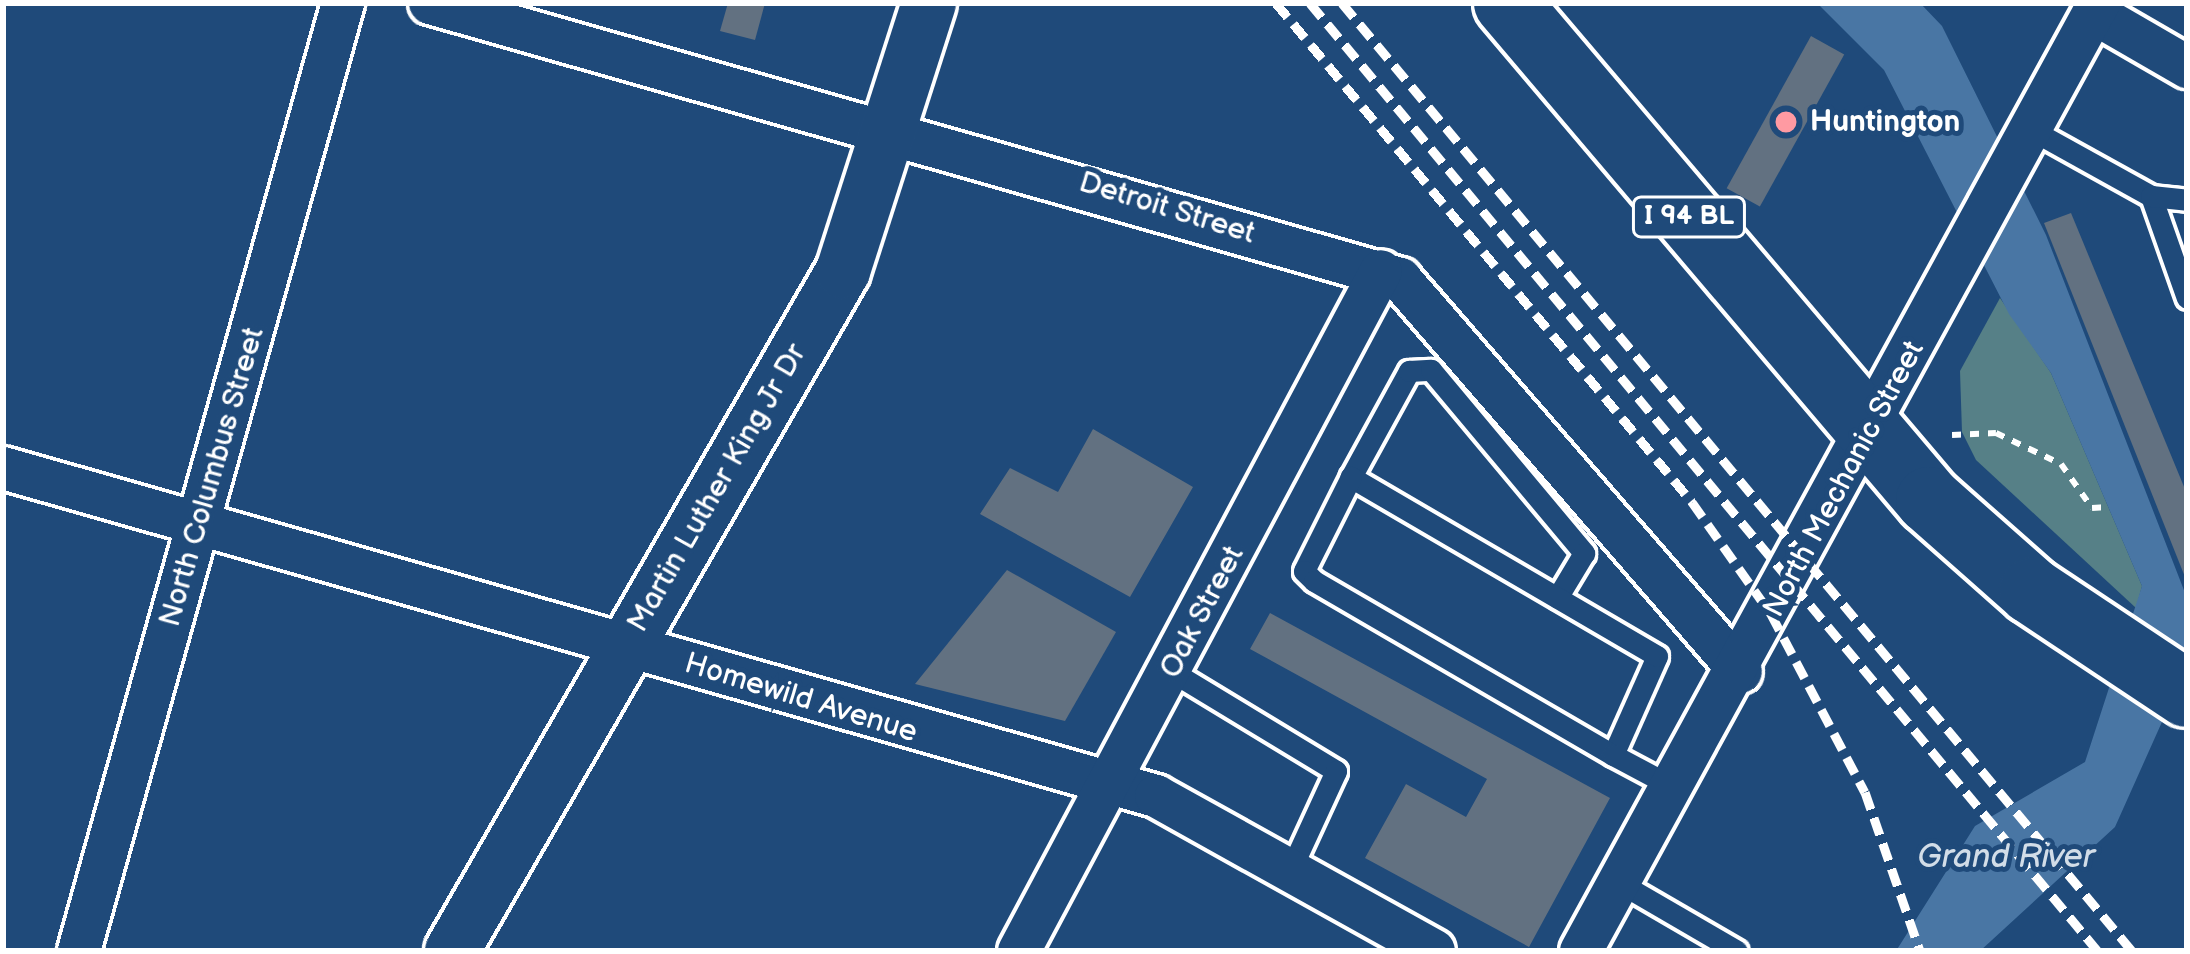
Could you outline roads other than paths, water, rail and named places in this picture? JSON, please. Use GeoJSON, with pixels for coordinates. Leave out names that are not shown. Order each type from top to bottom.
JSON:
{"type":"FeatureCollection","features":[{"type":"Feature","properties":{"kind":"main road","name":"I 94 BL"},"geometry":{"type":"LineString","coordinates":[[1507,3],[1943,513],[2090,631],[2187,694]]}},
{"type":"Feature","properties":{"kind":"street","name":"North Columbus Street"},"geometry":{"type":"LineString","coordinates":[[80,951],[343,3]]}},
{"type":"Feature","properties":{"kind":"street","name":"Detroit Street"},"geometry":{"type":"LineString","coordinates":[[430,3],[894,127],[1381,271],[1439,313],[1742,672]]}},
{"type":"Feature","properties":{"kind":"street","name":"Martin Luther King Jr Dr"},"geometry":{"type":"LineString","coordinates":[[452,951],[843,271],[894,127],[929,3]]}},
{"type":"Feature","properties":{"kind":"street","name":"North Mechanic Street"},"geometry":{"type":"LineString","coordinates":[[1581,951],[1742,672],[2092,6]]}},
{"type":"Feature","properties":{"kind":"street"},"geometry":{"type":"LineString","coordinates":[[2092,6],[2187,67]]}},
{"type":"Feature","properties":{"kind":"street","name":"Oak Street"},"geometry":{"type":"LineString","coordinates":[[1019,951],[1381,271]]}},
{"type":"Feature","properties":{"kind":"street","name":"Homewild Avenue"},"geometry":{"type":"LineString","coordinates":[[3,468],[1156,796],[1434,951]]}},
{"type":"Feature","properties":{"kind":"lane"},"geometry":{"type":"LineString","coordinates":[[2030,130],[2151,196],[2187,200]]}},
{"type":"Feature","properties":{"kind":"lane"},"geometry":{"type":"LineString","coordinates":[[2151,196],[2187,298]]}},
{"type":"Feature","properties":{"kind":"lane"},"geometry":{"type":"LineString","coordinates":[[1557,598],[1584,553],[1431,370],[1409,371],[1304,571],[1677,789]]}},
{"type":"Feature","properties":{"kind":"lane"},"geometry":{"type":"LineString","coordinates":[[1352,477],[1662,662],[1613,755]]}},
{"type":"Feature","properties":{"kind":"lane"},"geometry":{"type":"LineString","coordinates":[[1171,671],[1336,771],[1290,871]]}},
{"type":"Feature","properties":{"kind":"lane"},"geometry":{"type":"LineString","coordinates":[[1620,883],[1722,948]]}},
{"type":"Feature","properties":{"kind":"water","name":"Grand River"},"geometry":{"type":"Polygon","coordinates":[[[1817,3],[1920,3],[1942,26],[2046,235],[2187,598],[2187,666],[2115,827],[1980,951],[1896,951],[1975,826],[2085,762],[2142,586],[2051,373],[2009,314],[1884,70],[1817,3]]]}},
{"type":"Feature","properties":{"kind":"railway"},"geometry":{"type":"LineString","coordinates":[[1276,3],[1692,502],[1771,614],[1865,792],[1920,951]]}},
{"type":"Feature","properties":{"kind":"railway"},"geometry":{"type":"LineString","coordinates":[[1310,3],[2098,951]]}},
{"type":"Feature","properties":{"kind":"railway"},"geometry":{"type":"LineString","coordinates":[[1342,3],[2132,951]]}},
{"type":"Feature","properties":{"kind":"place","name":"Huntington"},"geometry":{"type":"Point","coordinates":[1786,122]}}]}
